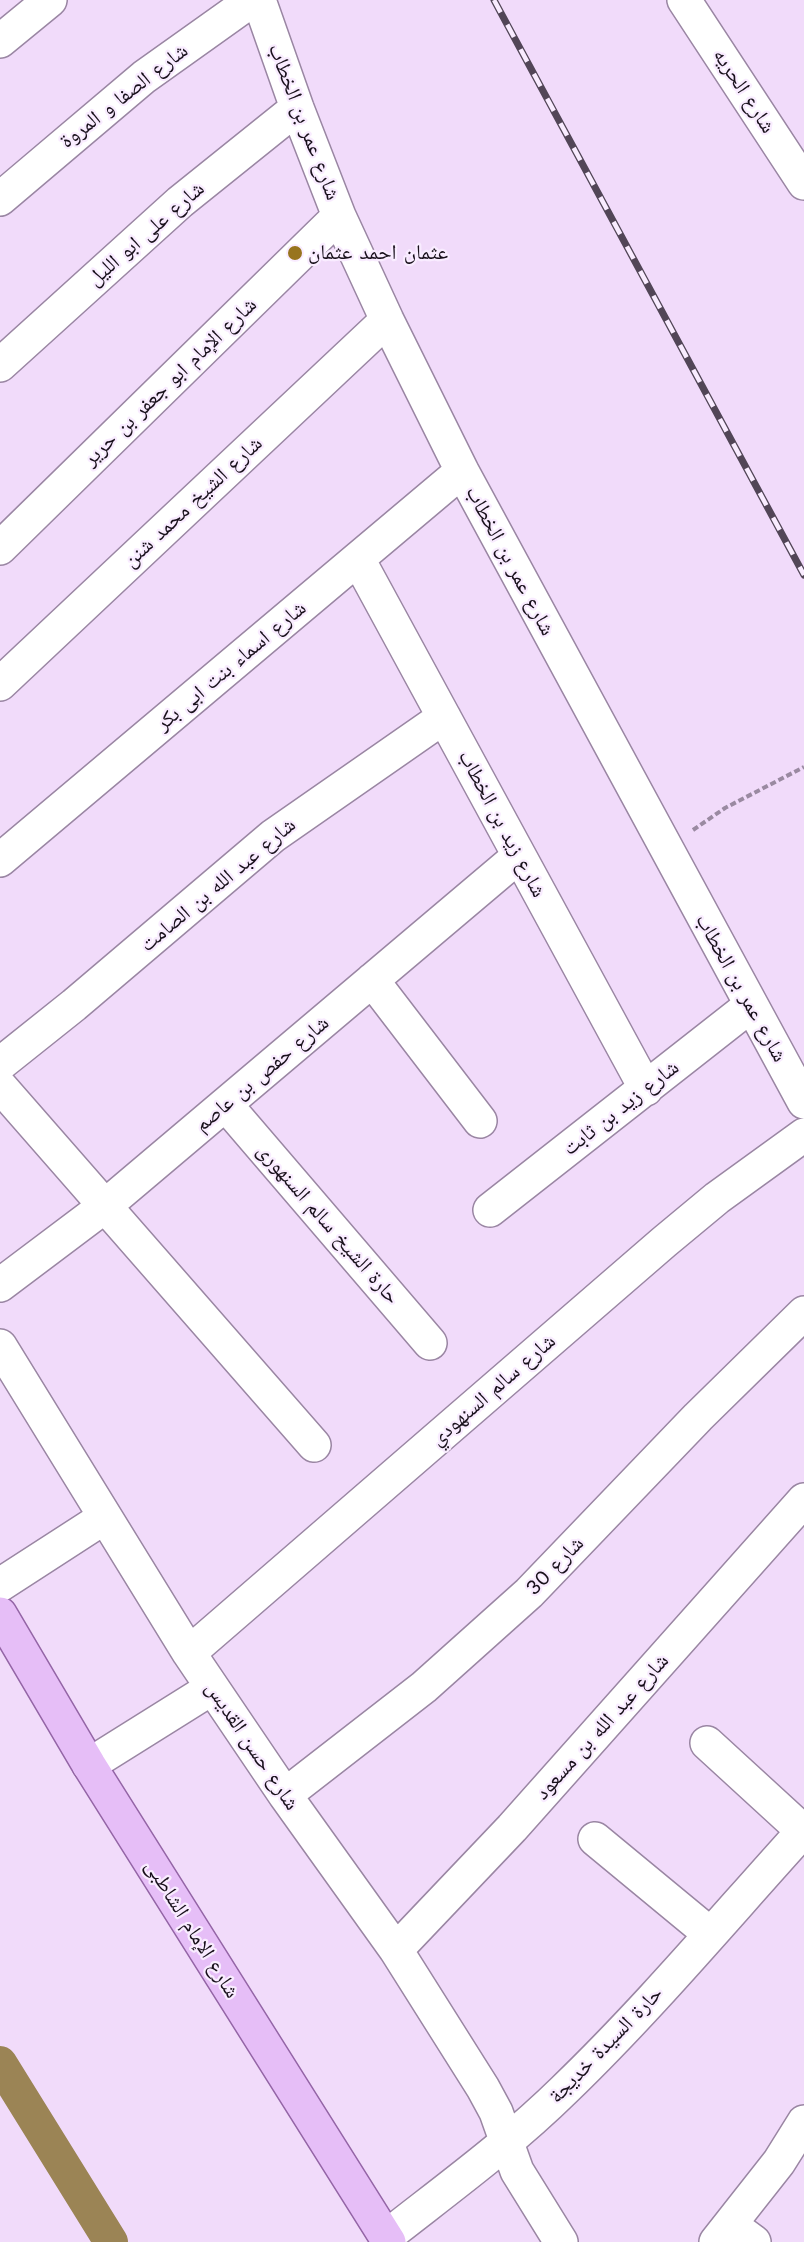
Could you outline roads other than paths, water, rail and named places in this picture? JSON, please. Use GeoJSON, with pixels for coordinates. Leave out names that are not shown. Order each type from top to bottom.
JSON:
{"type":"FeatureCollection","features":[{"type":"Feature","properties":{"kind":"main road","name":"شارع الإمام الشاطبى"},"geometry":{"type":"LineString","coordinates":[[0,1614],[89,1765],[388,2239]]}},
{"type":"Feature","properties":{"kind":"street"},"geometry":{"type":"LineString","coordinates":[[0,41],[50,0]]}},
{"type":"Feature","properties":{"kind":"street","name":"شارع الصفا و المروة"},"geometry":{"type":"LineString","coordinates":[[0,199],[144,77],[252,0]]}},
{"type":"Feature","properties":{"kind":"street","name":"شارع عمر بن الخطاب"},"geometry":{"type":"LineString","coordinates":[[259,0],[297,108],[339,216],[387,320],[462,471],[804,1102]]}},
{"type":"Feature","properties":{"kind":"street","name":"شارع الحريه"},"geometry":{"type":"LineString","coordinates":[[684,0],[804,183]]}},
{"type":"Feature","properties":{"kind":"street","name":"شارع على ابو الليل"},"geometry":{"type":"LineString","coordinates":[[0,365],[180,202],[297,108]]}},
{"type":"Feature","properties":{"kind":"street","name":"شارع الإمام ابو جعفر بن حرير"},"geometry":{"type":"LineString","coordinates":[[0,548],[339,216]]}},
{"type":"Feature","properties":{"kind":"street","name":"شارع الشيخ محمد شنن"},"geometry":{"type":"LineString","coordinates":[[0,684],[387,320]]}},
{"type":"Feature","properties":{"kind":"street","name":"شارع اسماء بنت ابى بكر"},"geometry":{"type":"LineString","coordinates":[[0,860],[462,471]]}},
{"type":"Feature","properties":{"kind":"street","name":"شارع زيد بن الخطاب"},"geometry":{"type":"LineString","coordinates":[[358,559],[646,1089]]}},
{"type":"Feature","properties":{"kind":"street","name":"شارع عبد الله بن الصامت"},"geometry":{"type":"LineString","coordinates":[[0,1064],[74,1005],[273,836],[444,717]]}},
{"type":"Feature","properties":{"kind":"street","name":"شارع حفص بن عاصم"},"geometry":{"type":"LineString","coordinates":[[0,1285],[105,1206],[519,856]]}},
{"type":"Feature","properties":{"kind":"street"},"geometry":{"type":"LineString","coordinates":[[372,980],[480,1121]]}},
{"type":"Feature","properties":{"kind":"street","name":"شارع زيد بن ثابت"},"geometry":{"type":"LineString","coordinates":[[490,1210],[750,1006]]}},
{"type":"Feature","properties":{"kind":"street"},"geometry":{"type":"LineString","coordinates":[[0,1086],[314,1444]]}},
{"type":"Feature","properties":{"kind":"street","name":"حارة الشيخ سالم السنهورى"},"geometry":{"type":"LineString","coordinates":[[226,1105],[430,1343]]}},
{"type":"Feature","properties":{"kind":"street","name":"شارع سالم السنهودي"},"geometry":{"type":"LineString","coordinates":[[189,1653],[664,1242],[717,1198],[804,1135]]}},
{"type":"Feature","properties":{"kind":"street","name":"شارع 30"},"geometry":{"type":"LineString","coordinates":[[285,1795],[424,1687],[529,1593],[698,1417],[804,1313]]}},
{"type":"Feature","properties":{"kind":"street","name":"شارع حسن القديس"},"geometry":{"type":"LineString","coordinates":[[0,1346],[189,1653],[285,1795],[396,1950],[483,2088],[496,2112],[517,2171],[561,2242]]}},
{"type":"Feature","properties":{"kind":"street","name":"شارع عبد الله بن مسعود"},"geometry":{"type":"LineString","coordinates":[[396,1950],[512,1828],[804,1500]]}},
{"type":"Feature","properties":{"kind":"street"},"geometry":{"type":"LineString","coordinates":[[0,1585],[105,1517]]}},
{"type":"Feature","properties":{"kind":"street"},"geometry":{"type":"LineString","coordinates":[[89,1765],[212,1688]]}},
{"type":"Feature","properties":{"kind":"street"},"geometry":{"type":"LineString","coordinates":[[706,1743],[804,1830]]}},
{"type":"Feature","properties":{"kind":"street","name":"حارة السيدة خديجة"},"geometry":{"type":"LineString","coordinates":[[388,2239],[506,2143],[612,2042],[804,1830]]}},
{"type":"Feature","properties":{"kind":"street"},"geometry":{"type":"LineString","coordinates":[[595,1839],[710,1934]]}},
{"type":"Feature","properties":{"kind":"street"},"geometry":{"type":"LineString","coordinates":[[734,2236],[804,2122]]}},
{"type":"Feature","properties":{"kind":"waterway"},"geometry":{"type":"LineString","coordinates":[[0,2063],[111,2242]]}},
{"type":"Feature","properties":{"kind":"railway"},"geometry":{"type":"LineString","coordinates":[[494,0],[804,575]]}},
{"type":"Feature","properties":{"kind":"place","name":"عثمان احمد عثمان"},"geometry":{"type":"Point","coordinates":[295,253]}}]}
